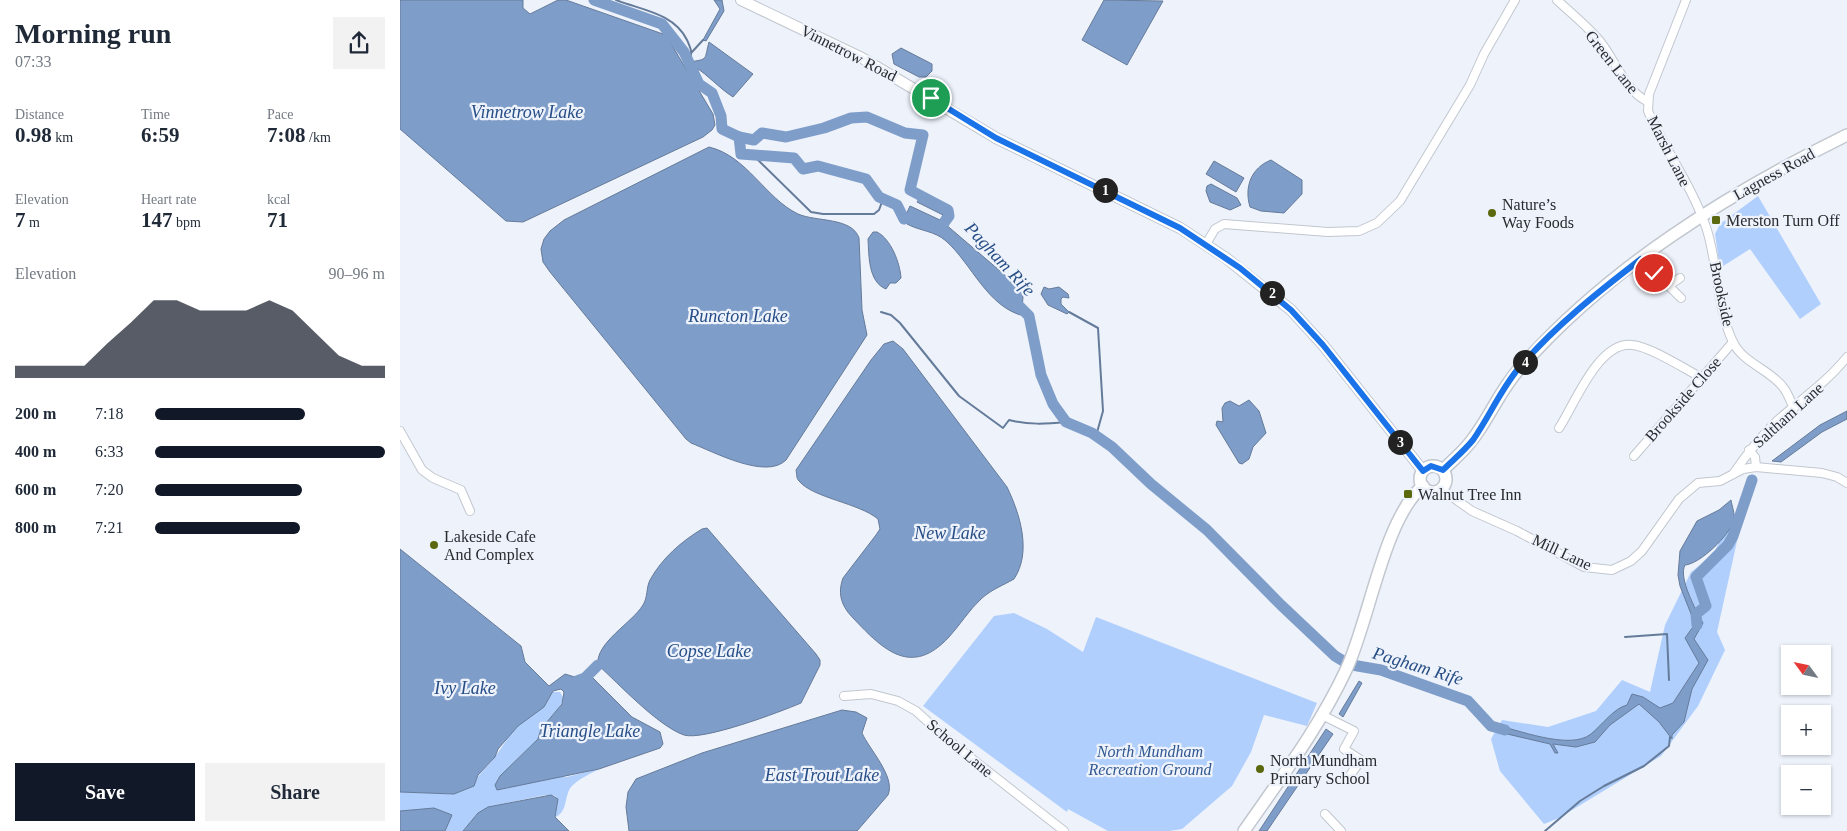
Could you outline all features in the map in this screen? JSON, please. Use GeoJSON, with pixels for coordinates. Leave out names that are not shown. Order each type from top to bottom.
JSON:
{"type":"FeatureCollection","features":[{"type":"Feature","properties":{"kind":"main road","name":"Lagness Road"},"geometry":{"type":"LineString","coordinates":[[1443,470],[1472,440],[1500,394],[1519,368],[1584,304],[1641,259],[1748,186],[1847,135]]}},
{"type":"Feature","properties":{"kind":"main road"},"geometry":{"type":"LineString","coordinates":[[1431,466],[1443,470],[1446,482],[1441,489],[1433,492],[1423,486],[1420,478],[1423,471],[1431,466]]}},
{"type":"Feature","properties":{"kind":"main road"},"geometry":{"type":"LineString","coordinates":[[1244,831],[1322,715],[1356,648],[1397,524],[1411,498],[1423,486]]}},
{"type":"Feature","properties":{"kind":"street","name":"Vinnetrow Road"},"geometry":{"type":"LineString","coordinates":[[740,0],[862,58],[996,138],[1180,228],[1206,244],[1264,286],[1291,310],[1323,345],[1423,471]]}},
{"type":"Feature","properties":{"kind":"street"},"geometry":{"type":"LineString","coordinates":[[1206,244],[1216,229],[1224,224],[1328,232],[1359,231],[1378,223],[1400,201],[1470,85],[1484,54],[1515,0]]}},
{"type":"Feature","properties":{"kind":"street","name":"Green Lane"},"geometry":{"type":"LineString","coordinates":[[1557,0],[1599,40],[1628,83],[1640,98],[1647,101]]}},
{"type":"Feature","properties":{"kind":"street","name":"Marsh Lane"},"geometry":{"type":"LineString","coordinates":[[1686,0],[1647,101],[1648,111],[1656,130],[1702,216]]}},
{"type":"Feature","properties":{"kind":"street","name":"Brookside"},"geometry":{"type":"LineString","coordinates":[[1702,216],[1711,244],[1723,311],[1733,342],[1746,359],[1764,370],[1784,388],[1794,408]]}},
{"type":"Feature","properties":{"kind":"street"},"geometry":{"type":"LineString","coordinates":[[1641,259],[1654,273],[1670,285],[1681,298]]}},
{"type":"Feature","properties":{"kind":"street"},"geometry":{"type":"LineString","coordinates":[[1670,285],[1680,278]]}},
{"type":"Feature","properties":{"kind":"street","name":"Brookside Close"},"geometry":{"type":"LineString","coordinates":[[1634,456],[1733,342]]}},
{"type":"Feature","properties":{"kind":"street"},"geometry":{"type":"LineString","coordinates":[[1559,428],[1568,421],[1594,370],[1608,354],[1623,345],[1644,348],[1702,378]]}},
{"type":"Feature","properties":{"kind":"street","name":"Saltham Lane"},"geometry":{"type":"LineString","coordinates":[[1732,475],[1749,450],[1818,388],[1847,357]]}},
{"type":"Feature","properties":{"kind":"street"},"geometry":{"type":"LineString","coordinates":[[400,431],[422,470],[461,490],[470,511]]}},
{"type":"Feature","properties":{"kind":"street","name":"Saltham Lane"},"geometry":{"type":"LineString","coordinates":[[1749,450],[1755,457],[1756,468]]}},
{"type":"Feature","properties":{"kind":"street"},"geometry":{"type":"LineString","coordinates":[[1756,468],[1822,474],[1837,477],[1847,483]]}},
{"type":"Feature","properties":{"kind":"street","name":"Mill Lane"},"geometry":{"type":"LineString","coordinates":[[1441,489],[1472,511],[1518,531],[1584,566],[1612,570],[1631,561],[1642,551],[1679,499],[1690,487],[1698,483],[1720,481],[1744,469],[1756,468]]}},
{"type":"Feature","properties":{"kind":"street","name":"School Lane"},"geometry":{"type":"LineString","coordinates":[[844,696],[871,694],[898,701],[916,711],[948,740],[1064,831]]}},
{"type":"Feature","properties":{"kind":"street"},"geometry":{"type":"LineString","coordinates":[[1322,715],[1354,732],[1344,749],[1361,760],[1346,781]]}},
{"type":"Feature","properties":{"kind":"street"},"geometry":{"type":"LineString","coordinates":[[1325,814],[1341,831]]}},
{"type":"Feature","properties":{"kind":"green space"},"geometry":{"type":"Polygon","coordinates":[[[1758,196],[1821,304],[1800,319],[1750,249],[1720,268],[1715,234],[1720,224],[1758,196]]]}},
{"type":"Feature","properties":{"kind":"green space"},"geometry":{"type":"Polygon","coordinates":[[[1729,521],[1741,523],[1717,632],[1725,650],[1698,706],[1661,756],[1559,818],[1544,824],[1500,771],[1491,739],[1502,720],[1548,727],[1596,711],[1622,680],[1650,692],[1665,625],[1691,572],[1713,555],[1729,521]]]}},
{"type":"Feature","properties":{"kind":"green space","name":"North Mundham Recreation Ground"},"geometry":{"type":"Polygon","coordinates":[[[1014,613],[1047,629],[1083,652],[1096,617],[1317,703],[1307,726],[1264,715],[1251,752],[1232,786],[1182,829],[1169,831],[1108,831],[1068,809],[1067,812],[923,706],[994,616],[1014,613]]]}},
{"type":"Feature","properties":{"kind":"green space"},"geometry":{"type":"Polygon","coordinates":[[[552,692],[560,692],[564,699],[558,709],[541,729],[538,739],[500,776],[567,777],[599,769],[571,787],[560,814],[556,817],[555,815],[558,799],[555,796],[545,795],[488,807],[478,813],[463,831],[400,831],[400,792],[454,794],[474,786],[480,774],[514,731],[541,708],[552,692]]]}},
{"type":"Feature","properties":{"kind":"water","name":"Vinnetrow Lake"},"geometry":{"type":"Polygon","coordinates":[[[400,0],[523,0],[523,8],[530,14],[558,0],[566,0],[663,34],[667,37],[713,114],[715,125],[703,137],[523,222],[506,221],[400,129],[400,0]]]}},
{"type":"Feature","properties":{"kind":"water"},"geometry":{"type":"Polygon","coordinates":[[[714,0],[722,0],[724,11],[706,41],[703,40],[720,9],[714,0]]]}},
{"type":"Feature","properties":{"kind":"water"},"geometry":{"type":"Polygon","coordinates":[[[1104,0],[1163,1],[1127,65],[1082,40],[1104,0]]]}},
{"type":"Feature","properties":{"kind":"water"},"geometry":{"type":"Polygon","coordinates":[[[709,42],[753,74],[733,97],[695,67],[692,70],[689,62],[705,58],[709,42]]]}},
{"type":"Feature","properties":{"kind":"water"},"geometry":{"type":"Polygon","coordinates":[[[901,48],[932,64],[932,71],[926,77],[919,77],[894,64],[892,54],[901,48]]]}},
{"type":"Feature","properties":{"kind":"water","name":"Runcton Lake"},"geometry":{"type":"Polygon","coordinates":[[[709,147],[734,159],[786,207],[798,214],[841,223],[855,231],[859,238],[862,310],[867,335],[786,460],[777,465],[766,467],[753,466],[726,458],[686,439],[543,262],[541,249],[544,239],[550,231],[564,220],[709,147]]]}},
{"type":"Feature","properties":{"kind":"water"},"geometry":{"type":"Polygon","coordinates":[[[1271,160],[1302,180],[1302,194],[1284,213],[1261,211],[1250,207],[1248,200],[1249,185],[1254,173],[1264,163],[1271,160]]]}},
{"type":"Feature","properties":{"kind":"water"},"geometry":{"type":"Polygon","coordinates":[[[1214,161],[1244,178],[1236,192],[1206,174],[1214,161]]]}},
{"type":"Feature","properties":{"kind":"water"},"geometry":{"type":"Polygon","coordinates":[[[1211,184],[1237,198],[1241,205],[1230,210],[1210,202],[1206,191],[1207,186],[1211,184]]]}},
{"type":"Feature","properties":{"kind":"water"},"geometry":{"type":"Polygon","coordinates":[[[921,196],[948,210],[949,216],[944,223],[1020,288],[1023,297],[1022,309],[1026,313],[1024,316],[1000,304],[946,241],[937,235],[907,224],[904,219],[910,206],[940,220],[943,215],[917,202],[921,196]]]}},
{"type":"Feature","properties":{"kind":"water"},"geometry":{"type":"Polygon","coordinates":[[[873,232],[877,232],[887,240],[899,265],[901,278],[896,283],[890,283],[886,289],[876,280],[869,260],[868,239],[873,232]]]}},
{"type":"Feature","properties":{"kind":"water"},"geometry":{"type":"Polygon","coordinates":[[[1044,287],[1049,289],[1059,287],[1068,294],[1069,298],[1063,297],[1061,299],[1061,304],[1069,312],[1067,314],[1048,305],[1041,294],[1044,287]]]}},
{"type":"Feature","properties":{"kind":"water","name":"New Lake"},"geometry":{"type":"Polygon","coordinates":[[[893,341],[903,349],[1007,487],[1020,521],[1023,545],[1022,557],[1014,579],[981,599],[949,637],[936,649],[923,656],[911,657],[899,655],[876,641],[850,614],[842,600],[840,590],[843,578],[880,529],[878,519],[870,513],[806,487],[798,480],[796,470],[871,360],[884,344],[893,341]]]}},
{"type":"Feature","properties":{"kind":"water"},"geometry":{"type":"Polygon","coordinates":[[[1249,400],[1259,411],[1266,433],[1253,447],[1249,459],[1242,464],[1239,463],[1216,425],[1217,421],[1223,422],[1222,408],[1225,403],[1230,401],[1239,406],[1249,400]]]}},
{"type":"Feature","properties":{"kind":"water"},"geometry":{"type":"Polygon","coordinates":[[[1847,411],[1847,419],[1822,432],[1781,462],[1772,461],[1820,425],[1847,411]]]}},
{"type":"Feature","properties":{"kind":"water"},"geometry":{"type":"Polygon","coordinates":[[[1731,500],[1734,520],[1727,533],[1714,548],[1698,560],[1685,565],[1683,571],[1689,594],[1703,623],[1694,639],[1708,660],[1692,689],[1684,722],[1672,735],[1672,739],[1659,722],[1639,704],[1610,725],[1595,742],[1576,747],[1553,744],[1558,753],[1555,753],[1550,744],[1490,730],[1492,724],[1557,740],[1582,739],[1591,734],[1617,710],[1627,705],[1632,694],[1643,697],[1660,708],[1673,703],[1699,663],[1685,638],[1695,624],[1680,586],[1678,575],[1680,551],[1697,521],[1719,510],[1731,500]]]}},
{"type":"Feature","properties":{"kind":"water","name":"Copse Lake"},"geometry":{"type":"Polygon","coordinates":[[[707,528],[816,654],[820,660],[820,665],[801,703],[760,719],[724,730],[694,736],[684,735],[663,723],[639,704],[598,665],[602,649],[608,641],[643,605],[650,580],[660,564],[687,539],[702,529],[707,528]]]}},
{"type":"Feature","properties":{"kind":"water","name":"Ivy Lake"},"geometry":{"type":"Polygon","coordinates":[[[400,549],[521,646],[525,662],[549,686],[565,674],[578,678],[589,674],[632,717],[660,732],[663,744],[660,748],[599,769],[497,790],[495,785],[500,776],[538,739],[541,729],[562,704],[564,692],[561,689],[553,691],[544,707],[518,726],[498,749],[495,757],[478,775],[474,786],[454,794],[400,792],[400,549]]]}},
{"type":"Feature","properties":{"kind":"water"},"geometry":{"type":"Polygon","coordinates":[[[1359,681],[1362,683],[1343,717],[1339,714],[1359,681]]]}},
{"type":"Feature","properties":{"kind":"water","name":"East Trout Lake"},"geometry":{"type":"Polygon","coordinates":[[[842,710],[856,712],[867,718],[862,733],[881,763],[889,788],[888,795],[857,831],[629,831],[626,807],[628,792],[636,779],[702,753],[842,710]]]}},
{"type":"Feature","properties":{"kind":"water"},"geometry":{"type":"Polygon","coordinates":[[[1326,729],[1333,734],[1267,831],[1259,831],[1326,729]]]}},
{"type":"Feature","properties":{"kind":"water"},"geometry":{"type":"Polygon","coordinates":[[[551,795],[558,799],[555,817],[569,831],[463,831],[478,813],[488,807],[551,795]]]}},
{"type":"Feature","properties":{"kind":"water"},"geometry":{"type":"Polygon","coordinates":[[[434,808],[452,815],[445,831],[400,831],[400,811],[434,808]]]}},
{"type":"Feature","properties":{"kind":"waterway","name":"Pagham Rife"},"geometry":{"type":"LineString","coordinates":[[594,0],[662,24],[684,52],[699,84],[712,93],[721,116],[722,129],[739,137],[741,154],[794,158],[803,169],[818,166],[866,179],[879,197],[897,205],[904,219]]}},
{"type":"Feature","properties":{"kind":"waterway"},"geometry":{"type":"LineString","coordinates":[[616,0],[656,14],[674,24],[681,31],[690,46],[689,62]]}},
{"type":"Feature","properties":{"kind":"waterway"},"geometry":{"type":"LineString","coordinates":[[692,52],[703,40]]}},
{"type":"Feature","properties":{"kind":"waterway","name":"Pagham Rife"},"geometry":{"type":"LineString","coordinates":[[739,137],[754,140],[762,133],[786,137],[824,128],[851,118],[867,117],[905,133],[923,135],[910,190],[948,210],[949,216],[941,227]]}},
{"type":"Feature","properties":{"kind":"waterway"},"geometry":{"type":"LineString","coordinates":[[754,156],[811,212],[823,214],[874,214],[879,210],[883,199]]}},
{"type":"Feature","properties":{"kind":"waterway","name":"Pagham Rife"},"geometry":{"type":"LineString","coordinates":[[1015,302],[1029,316],[1041,375],[1053,404],[1066,422],[1092,433],[1112,447],[1151,484],[1207,530],[1281,605],[1335,656],[1345,662]]}},
{"type":"Feature","properties":{"kind":"waterway"},"geometry":{"type":"LineString","coordinates":[[881,312],[891,315],[900,323],[959,396],[1003,428],[1009,420],[1037,424],[1066,422]]}},
{"type":"Feature","properties":{"kind":"waterway"},"geometry":{"type":"LineString","coordinates":[[1069,312],[1098,328],[1103,411],[1096,436]]}},
{"type":"Feature","properties":{"kind":"waterway","name":"Pagham Rife"},"geometry":{"type":"LineString","coordinates":[[1697,625],[1696,614],[1706,606],[1696,577],[1728,545],[1733,536],[1752,480]]}},
{"type":"Feature","properties":{"kind":"waterway"},"geometry":{"type":"LineString","coordinates":[[1625,637],[1667,634],[1669,680]]}},
{"type":"Feature","properties":{"kind":"waterway"},"geometry":{"type":"LineString","coordinates":[[577,681],[585,678],[598,665]]}},
{"type":"Feature","properties":{"kind":"waterway","name":"Pagham Rife"},"geometry":{"type":"LineString","coordinates":[[1352,665],[1381,670],[1468,701],[1491,726],[1505,730]]}},
{"type":"Feature","properties":{"kind":"waterway"},"geometry":{"type":"LineString","coordinates":[[1545,831],[1580,801],[1604,786],[1644,766],[1669,746],[1670,737]]}},
{"type":"Feature","properties":{"kind":"place","name":"Nature’s Way Foods"},"geometry":{"type":"Point","coordinates":[1492,213]}},
{"type":"Feature","properties":{"kind":"place","name":"Merston Turn Off"},"geometry":{"type":"Point","coordinates":[1716,220]}},
{"type":"Feature","properties":{"kind":"place","name":"Walnut Tree Inn"},"geometry":{"type":"Point","coordinates":[1408,494]}},
{"type":"Feature","properties":{"kind":"place","name":"Lakeside Cafe And Complex"},"geometry":{"type":"Point","coordinates":[434,545]}},
{"type":"Feature","properties":{"kind":"place","name":"North Mundham Primary School"},"geometry":{"type":"Point","coordinates":[1260,769]}},
{"type":"Feature","properties":{"kind":"route"},"geometry":{"type":"LineString","coordinates":[[931,98],[996,138],[1180,228],[1264,286],[1291,310],[1323,345],[1423,471],[1431,466],[1440,467],[1443,470],[1462,452],[1472,440],[1500,394],[1519,368],[1584,304],[1641,259],[1654,273]]}},
{"type":"Feature","properties":{"kind":"water label","name":"Triangle Lake"},"geometry":{"type":"Point","coordinates":[590,731]}}]}
